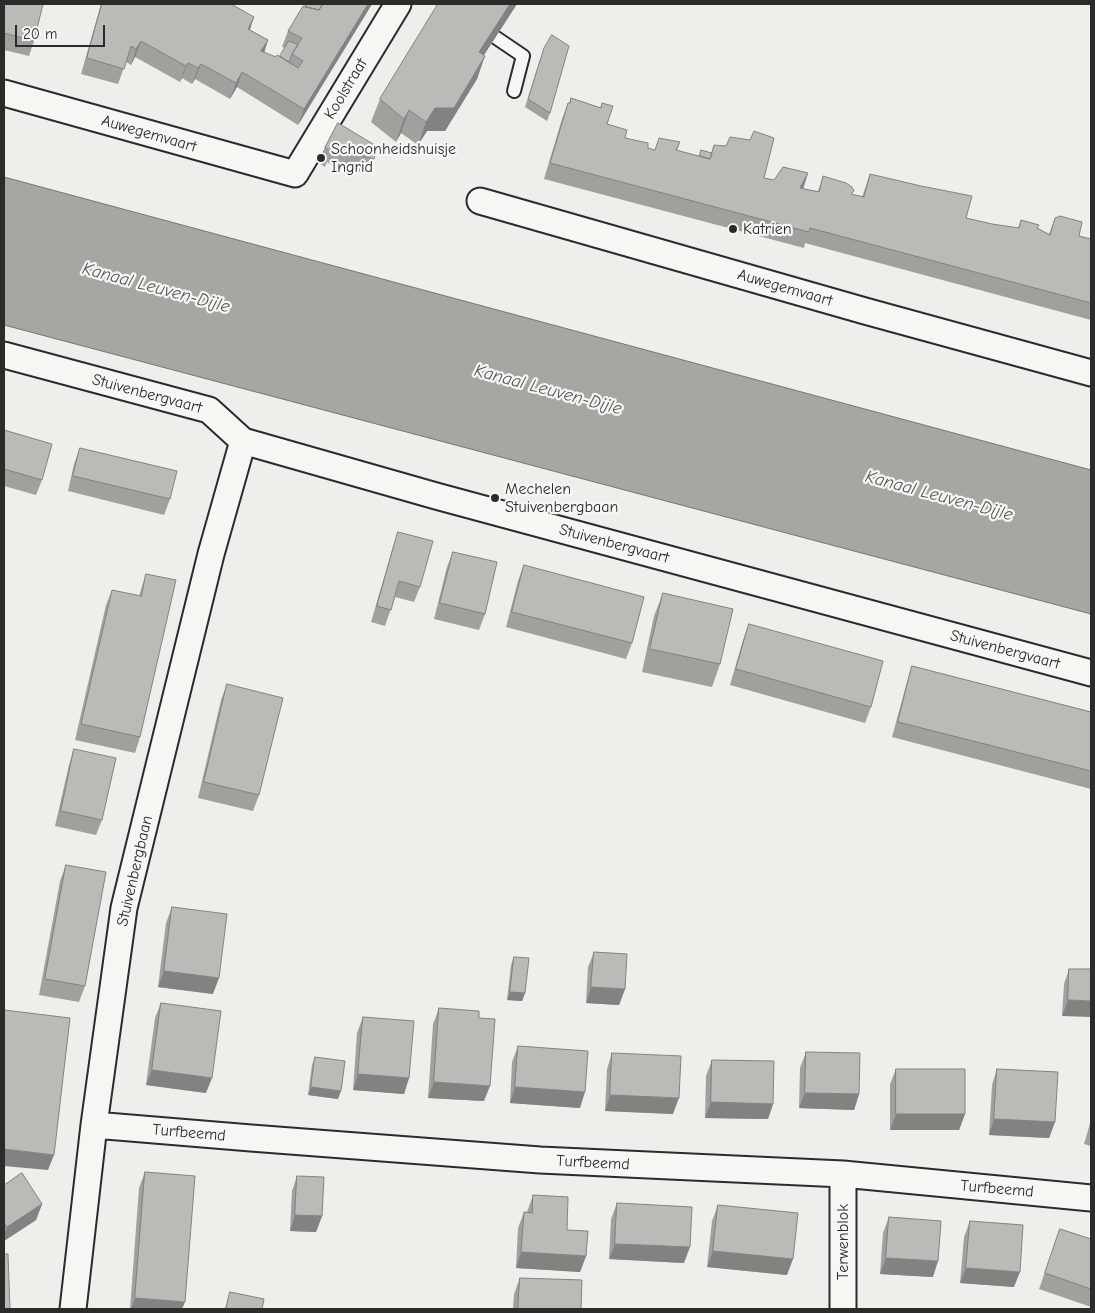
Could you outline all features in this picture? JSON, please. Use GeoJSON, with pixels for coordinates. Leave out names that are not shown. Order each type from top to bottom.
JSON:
{"type":"FeatureCollection","features":[{"type":"Feature","properties":{"kind":"street","name":"Koolstraat"},"geometry":{"type":"LineString","coordinates":[[295,174],[398,4]]}},
{"type":"Feature","properties":{"kind":"street","name":"Auwegemvaart"},"geometry":{"type":"LineString","coordinates":[[4,93],[295,174]]}},
{"type":"Feature","properties":{"kind":"street","name":"Auwegemvaart"},"geometry":{"type":"LineString","coordinates":[[480,201],[865,311],[1091,373]]}},
{"type":"Feature","properties":{"kind":"street","name":"Stuivenbergvaart"},"geometry":{"type":"LineString","coordinates":[[4,355],[209,410],[243,441],[436,496],[1091,673]]}},
{"type":"Feature","properties":{"kind":"street","name":"Stuivenbergbaan"},"geometry":{"type":"LineString","coordinates":[[74,1309],[94,1124],[124,908],[211,554],[243,441]]}},
{"type":"Feature","properties":{"kind":"street","name":"Turfbeemd"},"geometry":{"type":"LineString","coordinates":[[94,1124],[540,1160],[843,1174],[1091,1198]]}},
{"type":"Feature","properties":{"kind":"street","name":"Terwenblok"},"geometry":{"type":"LineString","coordinates":[[843,1174],[843,1309]]}},
{"type":"Feature","properties":{"kind":"lane"},"geometry":{"type":"LineString","coordinates":[[494,36],[524,56],[514,91]]}},
{"type":"Feature","properties":{"kind":"water","name":"Kanaal Leuven-Dijle"},"geometry":{"type":"Polygon","coordinates":[[[4,177],[1091,470],[1091,614],[4,325],[4,177]]]}},
{"type":"Feature","properties":{"kind":"building"},"geometry":{"type":"Polygon","coordinates":[[[4,4],[43,4],[34,41],[4,33],[4,4]]]}},
{"type":"Feature","properties":{"kind":"building"},"geometry":{"type":"Polygon","coordinates":[[[102,4],[231,4],[254,17],[248,29],[268,40],[261,51],[276,57],[277,55],[298,68],[303,61],[292,54],[302,38],[288,31],[303,6],[319,10],[323,4],[368,4],[304,109],[242,72],[236,83],[201,64],[198,68],[188,63],[186,66],[141,41],[136,49],[131,46],[124,69],[87,58],[102,4]]]}},
{"type":"Feature","properties":{"kind":"building"},"geometry":{"type":"Polygon","coordinates":[[[307,4],[322,5],[319,10],[305,7],[307,4]]]}},
{"type":"Feature","properties":{"kind":"building"},"geometry":{"type":"Polygon","coordinates":[[[438,4],[510,4],[479,52],[485,56],[454,108],[435,108],[426,122],[409,110],[404,119],[380,99],[438,4]]]}},
{"type":"Feature","properties":{"kind":"building"},"geometry":{"type":"Polygon","coordinates":[[[552,35],[569,46],[550,113],[528,99],[544,48],[552,35]]]}},
{"type":"Feature","properties":{"kind":"building"},"geometry":{"type":"Polygon","coordinates":[[[289,41],[298,45],[289,62],[280,56],[289,41]]]}},
{"type":"Feature","properties":{"kind":"building"},"geometry":{"type":"Polygon","coordinates":[[[571,98],[601,108],[602,103],[613,106],[607,124],[627,130],[625,138],[648,143],[648,148],[655,150],[659,138],[680,142],[676,150],[710,159],[714,145],[726,146],[730,137],[750,140],[754,131],[774,138],[764,178],[774,180],[783,167],[808,173],[800,188],[819,192],[823,176],[846,183],[854,191],[851,194],[864,197],[870,174],[972,196],[966,218],[992,224],[1019,228],[1021,220],[1039,225],[1037,228],[1050,235],[1055,218],[1060,216],[1082,222],[1079,236],[1091,239],[1091,303],[810,228],[809,232],[550,163],[571,98]]]}},
{"type":"Feature","properties":{"kind":"building"},"geometry":{"type":"Polygon","coordinates":[[[338,123],[378,147],[374,159],[342,149],[341,151],[333,147],[331,151],[325,148],[338,123]]]}},
{"type":"Feature","properties":{"kind":"building"},"geometry":{"type":"Polygon","coordinates":[[[701,150],[712,153],[710,159],[700,156],[701,150]]]}},
{"type":"Feature","properties":{"kind":"building"},"geometry":{"type":"Polygon","coordinates":[[[4,430],[52,444],[42,480],[4,469],[4,430]]]}},
{"type":"Feature","properties":{"kind":"building"},"geometry":{"type":"Polygon","coordinates":[[[80,448],[177,471],[170,499],[73,476],[80,448]]]}},
{"type":"Feature","properties":{"kind":"building"},"geometry":{"type":"Polygon","coordinates":[[[398,532],[433,541],[420,587],[399,581],[391,610],[377,606],[398,532]]]}},
{"type":"Feature","properties":{"kind":"building"},"geometry":{"type":"Polygon","coordinates":[[[453,552],[497,562],[485,614],[440,603],[453,552]]]}},
{"type":"Feature","properties":{"kind":"building"},"geometry":{"type":"Polygon","coordinates":[[[524,565],[644,597],[632,643],[512,612],[524,565]]]}},
{"type":"Feature","properties":{"kind":"building"},"geometry":{"type":"Polygon","coordinates":[[[146,574],[176,580],[140,737],[81,724],[112,590],[141,596],[146,574]]]}},
{"type":"Feature","properties":{"kind":"building"},"geometry":{"type":"Polygon","coordinates":[[[663,593],[733,609],[720,664],[650,649],[663,593]]]}},
{"type":"Feature","properties":{"kind":"building"},"geometry":{"type":"Polygon","coordinates":[[[749,624],[883,661],[871,707],[736,669],[749,624]]]}},
{"type":"Feature","properties":{"kind":"building"},"geometry":{"type":"Polygon","coordinates":[[[912,666],[1091,712],[1091,771],[898,722],[912,666]]]}},
{"type":"Feature","properties":{"kind":"building"},"geometry":{"type":"Polygon","coordinates":[[[227,684],[283,698],[259,795],[204,782],[227,684]]]}},
{"type":"Feature","properties":{"kind":"building"},"geometry":{"type":"Polygon","coordinates":[[[74,749],[116,758],[102,820],[61,811],[74,749]]]}},
{"type":"Feature","properties":{"kind":"building"},"geometry":{"type":"Polygon","coordinates":[[[66,865],[106,872],[85,986],[45,979],[66,865]]]}},
{"type":"Feature","properties":{"kind":"building"},"geometry":{"type":"Polygon","coordinates":[[[172,907],[227,914],[219,978],[164,971],[172,907]]]}},
{"type":"Feature","properties":{"kind":"building"},"geometry":{"type":"Polygon","coordinates":[[[594,952],[627,954],[625,989],[591,987],[594,952]]]}},
{"type":"Feature","properties":{"kind":"building"},"geometry":{"type":"Polygon","coordinates":[[[514,957],[529,958],[525,993],[510,992],[514,957]]]}},
{"type":"Feature","properties":{"kind":"building"},"geometry":{"type":"Polygon","coordinates":[[[1069,969],[1091,969],[1091,1001],[1068,1000],[1069,969]]]}},
{"type":"Feature","properties":{"kind":"building"},"geometry":{"type":"Polygon","coordinates":[[[161,1003],[221,1011],[212,1078],[152,1070],[161,1003]]]}},
{"type":"Feature","properties":{"kind":"building"},"geometry":{"type":"Polygon","coordinates":[[[439,1008],[479,1011],[479,1018],[495,1019],[490,1086],[434,1082],[439,1008]]]}},
{"type":"Feature","properties":{"kind":"building"},"geometry":{"type":"Polygon","coordinates":[[[4,1010],[70,1018],[54,1155],[4,1149],[4,1010]]]}},
{"type":"Feature","properties":{"kind":"building"},"geometry":{"type":"Polygon","coordinates":[[[363,1017],[414,1021],[409,1078],[358,1074],[363,1017]]]}},
{"type":"Feature","properties":{"kind":"building"},"geometry":{"type":"Polygon","coordinates":[[[518,1046],[588,1051],[585,1092],[515,1087],[518,1046]]]}},
{"type":"Feature","properties":{"kind":"building"},"geometry":{"type":"Polygon","coordinates":[[[806,1052],[860,1053],[859,1094],[805,1093],[806,1052]]]}},
{"type":"Feature","properties":{"kind":"building"},"geometry":{"type":"Polygon","coordinates":[[[612,1053],[681,1056],[679,1098],[610,1095],[612,1053]]]}},
{"type":"Feature","properties":{"kind":"building"},"geometry":{"type":"Polygon","coordinates":[[[315,1057],[345,1061],[341,1091],[311,1087],[315,1057]]]}},
{"type":"Feature","properties":{"kind":"building"},"geometry":{"type":"Polygon","coordinates":[[[712,1060],[774,1061],[773,1104],[711,1102],[712,1060]]]}},
{"type":"Feature","properties":{"kind":"building"},"geometry":{"type":"Polygon","coordinates":[[[896,1069],[965,1069],[965,1114],[896,1114],[896,1069]]]}},
{"type":"Feature","properties":{"kind":"building"},"geometry":{"type":"Polygon","coordinates":[[[997,1069],[1058,1072],[1055,1122],[994,1119],[997,1069]]]}},
{"type":"Feature","properties":{"kind":"building"},"geometry":{"type":"Polygon","coordinates":[[[145,1172],[195,1176],[185,1302],[135,1298],[145,1172]]]}},
{"type":"Feature","properties":{"kind":"building"},"geometry":{"type":"Polygon","coordinates":[[[22,1173],[42,1204],[7,1227],[4,1223],[4,1183],[22,1173]]]}},
{"type":"Feature","properties":{"kind":"building"},"geometry":{"type":"Polygon","coordinates":[[[297,1176],[324,1177],[322,1216],[295,1215],[297,1176]]]}},
{"type":"Feature","properties":{"kind":"building"},"geometry":{"type":"Polygon","coordinates":[[[533,1195],[568,1197],[567,1230],[588,1231],[586,1256],[521,1252],[524,1212],[532,1213],[533,1195]]]}},
{"type":"Feature","properties":{"kind":"building"},"geometry":{"type":"Polygon","coordinates":[[[617,1203],[692,1207],[690,1247],[615,1244],[617,1203]]]}},
{"type":"Feature","properties":{"kind":"building"},"geometry":{"type":"Polygon","coordinates":[[[718,1205],[798,1213],[793,1259],[713,1251],[718,1205]]]}},
{"type":"Feature","properties":{"kind":"building"},"geometry":{"type":"Polygon","coordinates":[[[889,1217],[941,1221],[938,1261],[886,1258],[889,1217]]]}},
{"type":"Feature","properties":{"kind":"building"},"geometry":{"type":"Polygon","coordinates":[[[970,1221],[1023,1225],[1020,1272],[966,1268],[970,1221]]]}},
{"type":"Feature","properties":{"kind":"building"},"geometry":{"type":"Polygon","coordinates":[[[1060,1229],[1091,1239],[1091,1289],[1045,1273],[1060,1229]]]}},
{"type":"Feature","properties":{"kind":"building"},"geometry":{"type":"Polygon","coordinates":[[[4,1254],[8,1254],[10,1309],[4,1309],[4,1254]]]}},
{"type":"Feature","properties":{"kind":"building"},"geometry":{"type":"Polygon","coordinates":[[[520,1278],[582,1280],[581,1309],[518,1309],[520,1278]]]}},
{"type":"Feature","properties":{"kind":"building"},"geometry":{"type":"Polygon","coordinates":[[[230,1292],[264,1299],[262,1309],[226,1309],[230,1292]]]}},
{"type":"Feature","properties":{"kind":"place","name":"Schoonheidshuisje Ingrid"},"geometry":{"type":"Point","coordinates":[321,158]}},
{"type":"Feature","properties":{"kind":"place","name":"Katrien"},"geometry":{"type":"Point","coordinates":[733,229]}},
{"type":"Feature","properties":{"kind":"place","name":"Mechelen Stuivenbergbaan"},"geometry":{"type":"Point","coordinates":[495,498]}}]}
